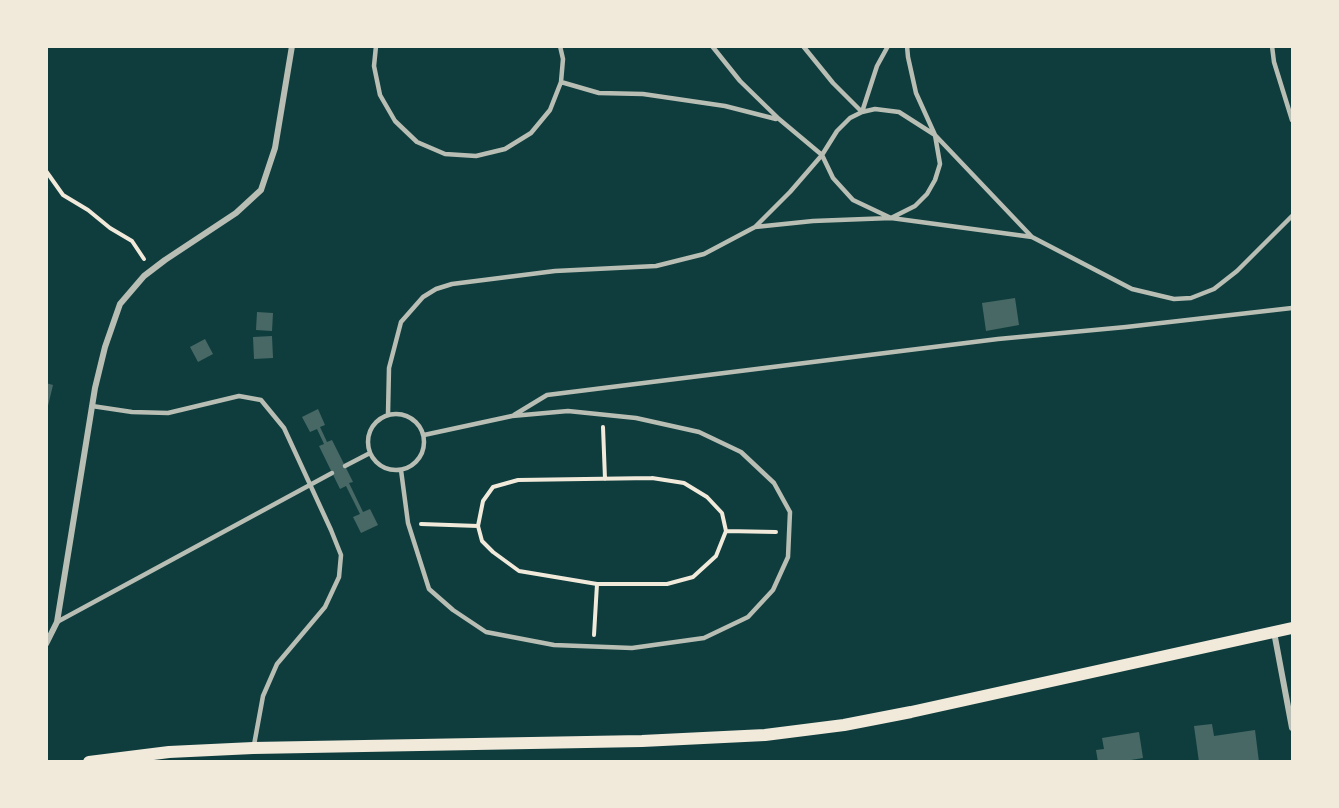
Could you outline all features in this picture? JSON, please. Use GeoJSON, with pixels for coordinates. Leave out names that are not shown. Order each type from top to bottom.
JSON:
{"type":"FeatureCollection","features":[{"type":"Feature","properties":{"kind":"main road"},"geometry":{"type":"LineString","coordinates":[[89,762],[169,752],[254,748],[642,741],[765,735],[844,725],[911,712],[1293,628]]}},
{"type":"Feature","properties":{"kind":"street"},"geometry":{"type":"LineString","coordinates":[[46,644],[57,622],[95,388],[105,347],[120,304],[144,276],[236,213],[261,190],[275,148],[292,46]]}},
{"type":"Feature","properties":{"kind":"street"},"geometry":{"type":"LineString","coordinates":[[1274,632],[1293,728]]}},
{"type":"Feature","properties":{"kind":"lane"},"geometry":{"type":"LineString","coordinates":[[376,46],[374,66],[380,95],[395,122],[417,142],[445,154],[476,156],[505,149],[531,134],[550,110],[561,82],[560,46]]}},
{"type":"Feature","properties":{"kind":"lane"},"geometry":{"type":"LineString","coordinates":[[712,46],[741,81],[779,119],[822,155],[833,178],[853,200],[891,218]]}},
{"type":"Feature","properties":{"kind":"lane"},"geometry":{"type":"LineString","coordinates":[[803,46],[833,83],[862,112]]}},
{"type":"Feature","properties":{"kind":"lane"},"geometry":{"type":"LineString","coordinates":[[862,112],[877,66],[888,46]]}},
{"type":"Feature","properties":{"kind":"lane"},"geometry":{"type":"LineString","coordinates":[[891,218],[915,206],[927,194],[940,164],[935,135],[916,93],[907,46]]}},
{"type":"Feature","properties":{"kind":"lane"},"geometry":{"type":"LineString","coordinates":[[1272,46],[1274,62],[1293,120]]}},
{"type":"Feature","properties":{"kind":"lane"},"geometry":{"type":"LineString","coordinates":[[561,82],[599,93],[654,96],[725,106],[779,119]]}},
{"type":"Feature","properties":{"kind":"lane"},"geometry":{"type":"LineString","coordinates":[[388,414],[389,368],[400,322],[423,297],[436,289],[452,284],[545,273],[656,267],[704,254],[755,227],[790,192],[822,155],[837,131],[850,118],[875,109],[899,112],[935,135],[1032,237],[1132,290],[1174,299],[1191,298],[1214,289],[1237,271],[1293,216]]}},
{"type":"Feature","properties":{"kind":"lane"},"geometry":{"type":"LineString","coordinates":[[755,227],[813,221],[891,218],[1032,237]]}},
{"type":"Feature","properties":{"kind":"lane"},"geometry":{"type":"LineString","coordinates":[[513,416],[547,395],[998,339],[1293,308]]}},
{"type":"Feature","properties":{"kind":"lane"},"geometry":{"type":"LineString","coordinates":[[92,406],[132,412],[168,413],[239,396],[261,400],[284,428],[341,555],[339,577],[325,607],[277,663],[263,696],[254,748]]}},
{"type":"Feature","properties":{"kind":"lane"},"geometry":{"type":"LineString","coordinates":[[401,470],[408,523],[429,589],[453,610],[486,632],[554,645],[632,648],[704,638],[747,617],[773,590],[788,557],[790,512],[774,483],[741,452],[699,432],[636,418],[568,411],[513,416],[424,435]]}},
{"type":"Feature","properties":{"kind":"lane"},"geometry":{"type":"LineString","coordinates":[[398,413],[414,419],[424,435],[422,453],[417,461],[401,470],[383,467],[370,453],[368,434],[373,425],[388,414],[398,413]]}},
{"type":"Feature","properties":{"kind":"lane"},"geometry":{"type":"LineString","coordinates":[[345,466],[370,453]]}},
{"type":"Feature","properties":{"kind":"lane"},"geometry":{"type":"LineString","coordinates":[[57,622],[332,473]]}},
{"type":"Feature","properties":{"kind":"path"},"geometry":{"type":"LineString","coordinates":[[46,171],[63,195],[132,241],[151,271]]}},
{"type":"Feature","properties":{"kind":"path"},"geometry":{"type":"LineString","coordinates":[[603,414],[605,479]]}},
{"type":"Feature","properties":{"kind":"path"},"geometry":{"type":"LineString","coordinates":[[652,478],[684,483],[707,497],[723,513],[726,531],[716,556],[693,577],[666,584],[597,585],[519,571],[482,541],[478,526],[483,501],[493,487],[518,480],[652,478]]}},
{"type":"Feature","properties":{"kind":"path"},"geometry":{"type":"LineString","coordinates":[[408,523],[478,526]]}},
{"type":"Feature","properties":{"kind":"path"},"geometry":{"type":"LineString","coordinates":[[726,531],[789,533]]}},
{"type":"Feature","properties":{"kind":"path"},"geometry":{"type":"LineString","coordinates":[[593,646],[597,585]]}},
{"type":"Feature","properties":{"kind":"building"},"geometry":{"type":"Polygon","coordinates":[[[1015,298],[1019,325],[986,331],[982,303],[1015,298]]]}},
{"type":"Feature","properties":{"kind":"building"},"geometry":{"type":"Polygon","coordinates":[[[257,312],[273,313],[272,331],[256,330],[257,312]]]}},
{"type":"Feature","properties":{"kind":"building"},"geometry":{"type":"Polygon","coordinates":[[[272,336],[273,358],[254,359],[253,337],[272,336]]]}},
{"type":"Feature","properties":{"kind":"building"},"geometry":{"type":"Polygon","coordinates":[[[205,339],[213,354],[198,362],[190,347],[205,339]]]}},
{"type":"Feature","properties":{"kind":"building"},"geometry":{"type":"Polygon","coordinates":[[[46,383],[53,385],[47,410],[46,410],[46,383]]]}},
{"type":"Feature","properties":{"kind":"building"},"geometry":{"type":"Polygon","coordinates":[[[318,409],[325,425],[320,427],[327,442],[332,440],[353,482],[349,483],[363,512],[370,509],[378,525],[361,533],[353,517],[360,514],[346,486],[340,489],[319,446],[324,444],[317,429],[310,432],[302,417],[318,409]]]}},
{"type":"Feature","properties":{"kind":"building"},"geometry":{"type":"Polygon","coordinates":[[[1212,724],[1214,736],[1255,730],[1259,762],[1199,762],[1194,726],[1212,724]]]}},
{"type":"Feature","properties":{"kind":"building"},"geometry":{"type":"Polygon","coordinates":[[[1139,732],[1143,758],[1119,762],[1098,762],[1096,750],[1104,749],[1102,738],[1139,732]]]}}]}
